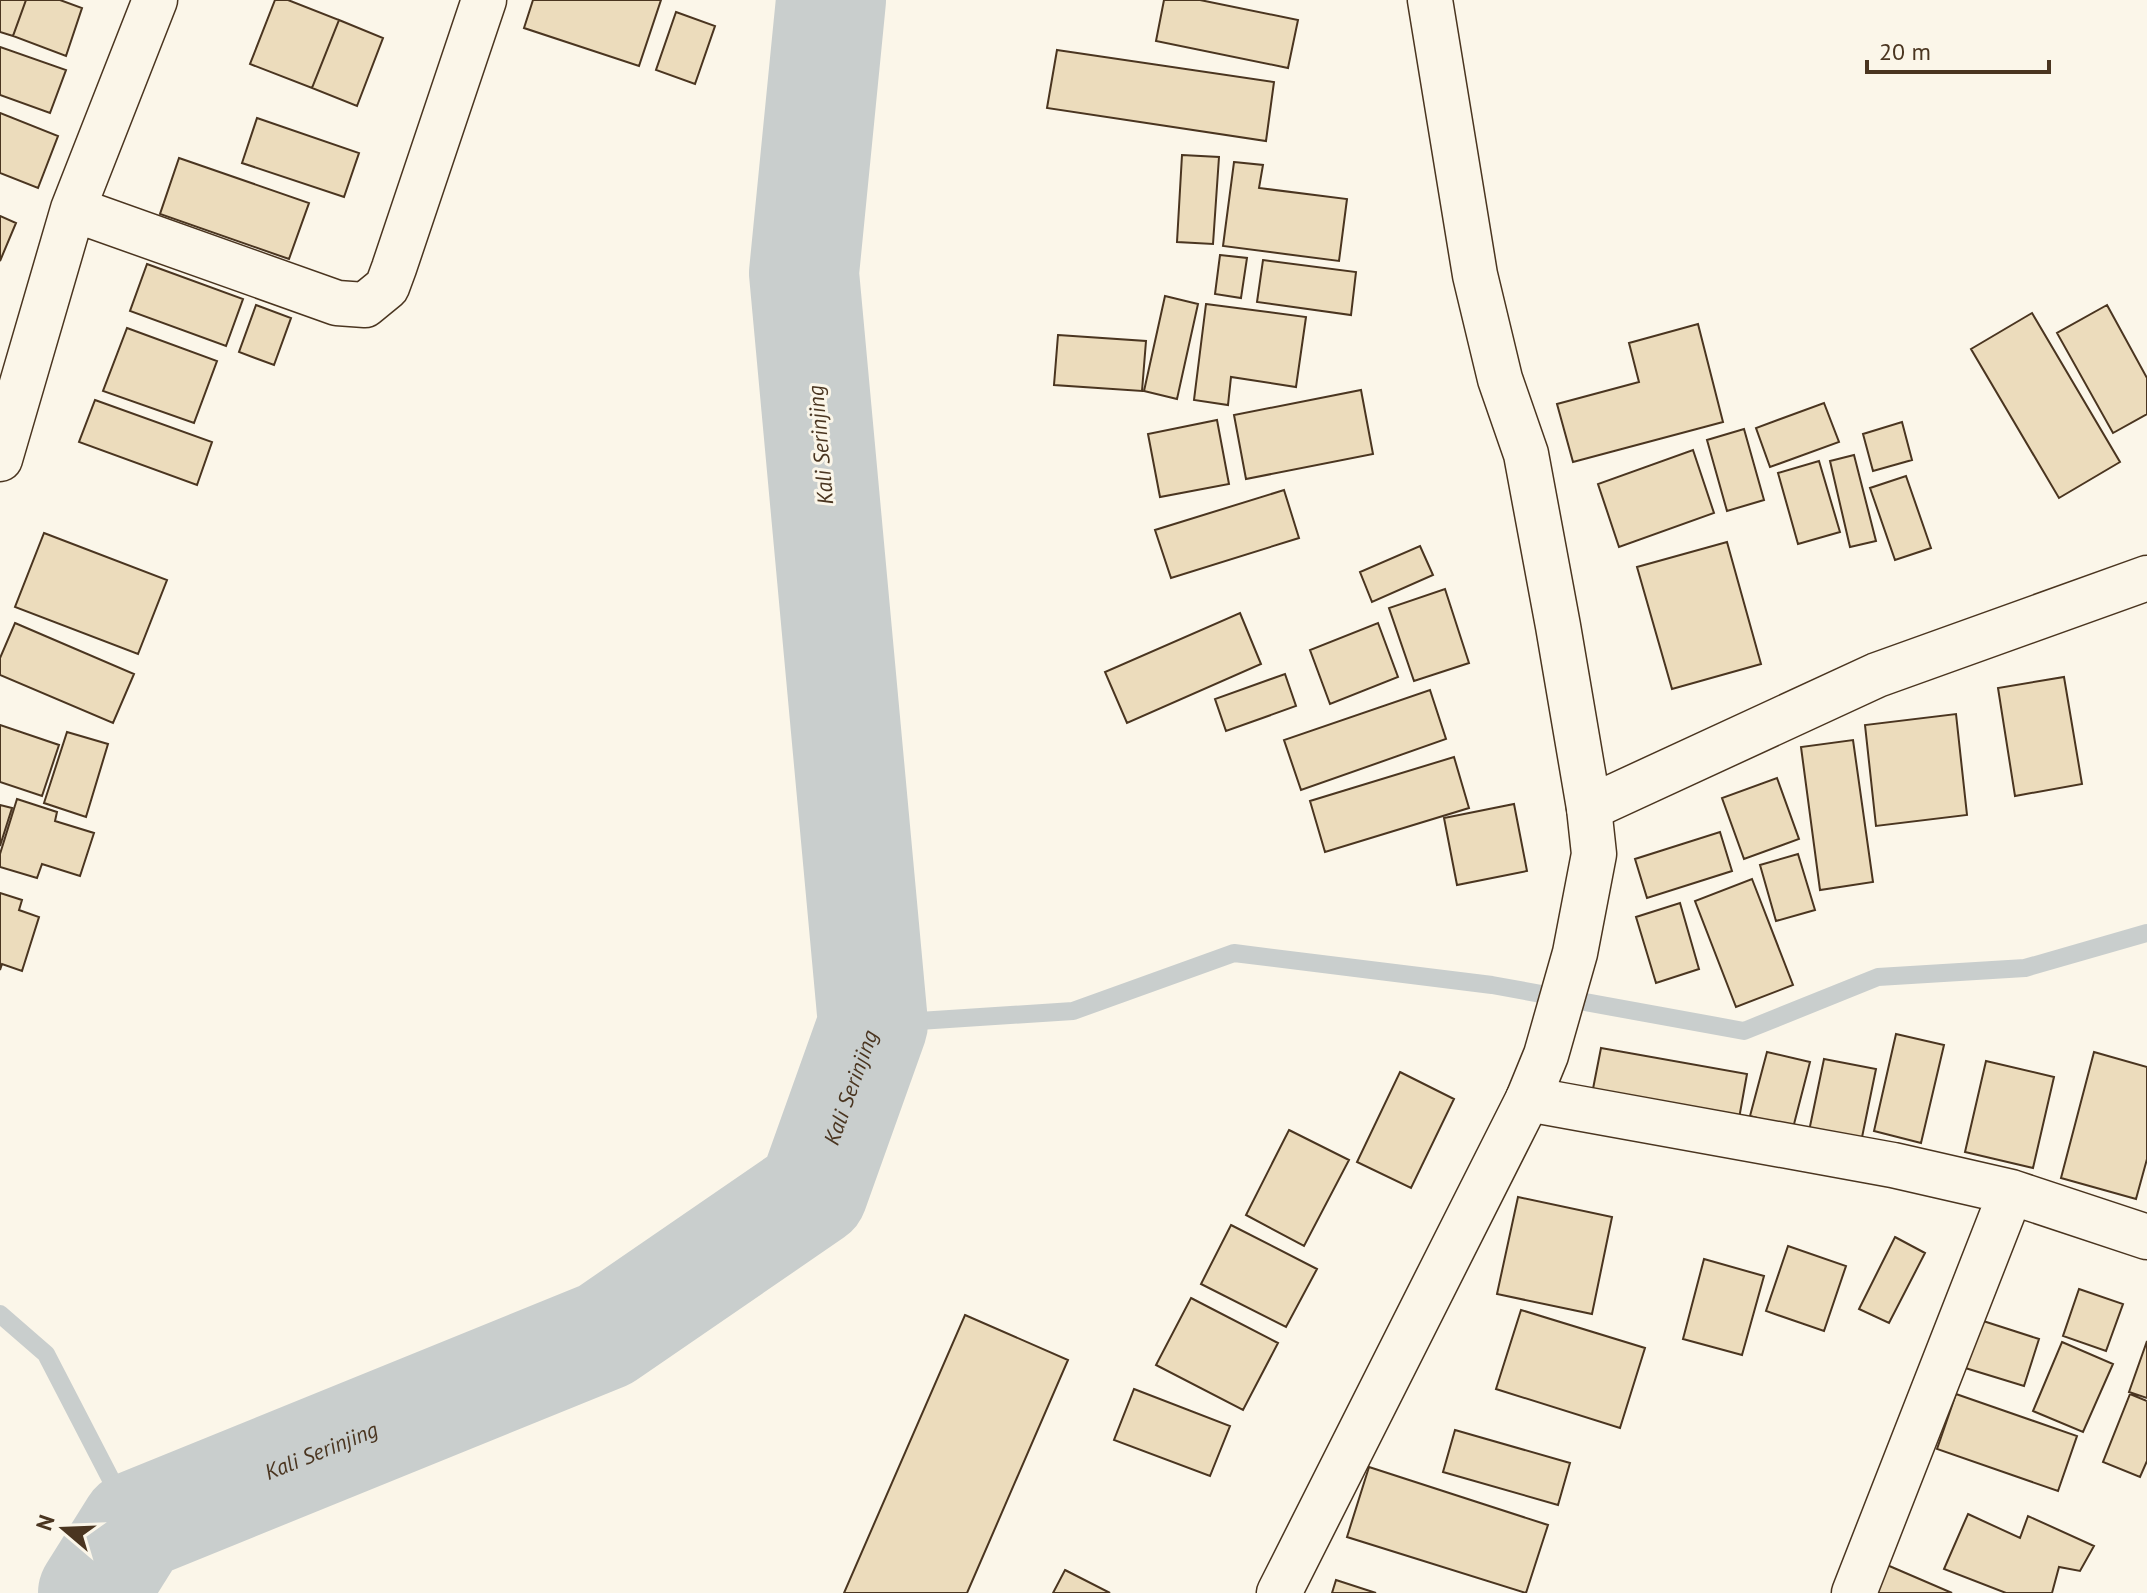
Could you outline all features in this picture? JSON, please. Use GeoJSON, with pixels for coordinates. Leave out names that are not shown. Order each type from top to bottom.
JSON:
{"type":"FeatureCollection","features":[{"type":"Feature","properties":{"kind":"street"},"geometry":{"type":"LineString","coordinates":[[0,459],[73,209],[155,0]]}},
{"type":"Feature","properties":{"kind":"street"},"geometry":{"type":"LineString","coordinates":[[73,209],[337,303],[365,305],[387,287],[484,0]]}},
{"type":"Feature","properties":{"kind":"street"},"geometry":{"type":"LineString","coordinates":[[1279,1593],[1528,1099],[1546,1055],[1575,953],[1594,854],[1589,808],[1526,454],[1500,379],[1475,275],[1430,0]]}},
{"type":"Feature","properties":{"kind":"street"},"geometry":{"type":"LineString","coordinates":[[1589,808],[1877,675],[2147,578]]}},
{"type":"Feature","properties":{"kind":"street"},"geometry":{"type":"LineString","coordinates":[[1528,1099],[1893,1165],[2011,1192],[2147,1237]]}},
{"type":"Feature","properties":{"kind":"street"},"geometry":{"type":"LineString","coordinates":[[1854,1593],[2011,1192]]}},
{"type":"Feature","properties":{"kind":"building"},"geometry":{"type":"Polygon","coordinates":[[[0,0],[26,0],[13,36],[0,32],[0,0]]]}},
{"type":"Feature","properties":{"kind":"building"},"geometry":{"type":"Polygon","coordinates":[[[26,0],[60,0],[82,8],[66,56],[13,36],[26,0]]]}},
{"type":"Feature","properties":{"kind":"building"},"geometry":{"type":"Polygon","coordinates":[[[275,0],[288,0],[339,20],[312,88],[250,64],[275,0]]]}},
{"type":"Feature","properties":{"kind":"building"},"geometry":{"type":"Polygon","coordinates":[[[533,0],[661,0],[639,66],[524,28],[533,0]]]}},
{"type":"Feature","properties":{"kind":"building"},"geometry":{"type":"Polygon","coordinates":[[[1164,0],[1200,0],[1298,20],[1288,68],[1156,41],[1164,0]]]}},
{"type":"Feature","properties":{"kind":"building"},"geometry":{"type":"Polygon","coordinates":[[[676,12],[715,26],[695,84],[656,70],[676,12]]]}},
{"type":"Feature","properties":{"kind":"building"},"geometry":{"type":"Polygon","coordinates":[[[339,20],[383,38],[357,106],[312,88],[339,20]]]}},
{"type":"Feature","properties":{"kind":"building"},"geometry":{"type":"Polygon","coordinates":[[[0,47],[66,70],[50,113],[0,95],[0,47]]]}},
{"type":"Feature","properties":{"kind":"building"},"geometry":{"type":"Polygon","coordinates":[[[1057,50],[1274,82],[1266,141],[1047,108],[1057,50]]]}},
{"type":"Feature","properties":{"kind":"building"},"geometry":{"type":"Polygon","coordinates":[[[0,113],[58,136],[38,188],[0,173],[0,113]]]}},
{"type":"Feature","properties":{"kind":"building"},"geometry":{"type":"Polygon","coordinates":[[[257,118],[359,153],[344,197],[242,163],[257,118]]]}},
{"type":"Feature","properties":{"kind":"building"},"geometry":{"type":"Polygon","coordinates":[[[1182,155],[1219,157],[1213,244],[1177,242],[1182,155]]]}},
{"type":"Feature","properties":{"kind":"building"},"geometry":{"type":"Polygon","coordinates":[[[179,158],[309,203],[289,259],[160,214],[179,158]]]}},
{"type":"Feature","properties":{"kind":"building"},"geometry":{"type":"Polygon","coordinates":[[[1234,162],[1263,165],[1259,188],[1347,199],[1339,261],[1223,246],[1234,162]]]}},
{"type":"Feature","properties":{"kind":"building"},"geometry":{"type":"Polygon","coordinates":[[[0,216],[16,223],[0,261],[0,216]]]}},
{"type":"Feature","properties":{"kind":"building"},"geometry":{"type":"Polygon","coordinates":[[[1220,255],[1247,258],[1241,298],[1215,294],[1220,255]]]}},
{"type":"Feature","properties":{"kind":"building"},"geometry":{"type":"Polygon","coordinates":[[[1263,260],[1356,272],[1351,315],[1257,302],[1263,260]]]}},
{"type":"Feature","properties":{"kind":"building"},"geometry":{"type":"Polygon","coordinates":[[[147,264],[243,299],[226,346],[130,311],[147,264]]]}},
{"type":"Feature","properties":{"kind":"building"},"geometry":{"type":"Polygon","coordinates":[[[1165,296],[1198,304],[1177,399],[1144,391],[1165,296]]]}},
{"type":"Feature","properties":{"kind":"building"},"geometry":{"type":"Polygon","coordinates":[[[1206,304],[1306,317],[1296,387],[1231,377],[1228,405],[1194,400],[1206,304]]]}},
{"type":"Feature","properties":{"kind":"building"},"geometry":{"type":"Polygon","coordinates":[[[256,305],[291,318],[274,365],[239,352],[256,305]]]}},
{"type":"Feature","properties":{"kind":"building"},"geometry":{"type":"Polygon","coordinates":[[[2107,305],[2147,378],[2147,414],[2113,433],[2057,333],[2107,305]]]}},
{"type":"Feature","properties":{"kind":"building"},"geometry":{"type":"Polygon","coordinates":[[[2032,313],[2120,462],[2059,498],[1971,349],[2032,313]]]}},
{"type":"Feature","properties":{"kind":"building"},"geometry":{"type":"Polygon","coordinates":[[[1698,324],[1723,422],[1573,462],[1557,404],[1639,382],[1629,343],[1698,324]]]}},
{"type":"Feature","properties":{"kind":"building"},"geometry":{"type":"Polygon","coordinates":[[[127,328],[217,361],[194,423],[103,391],[127,328]]]}},
{"type":"Feature","properties":{"kind":"building"},"geometry":{"type":"Polygon","coordinates":[[[1058,335],[1146,341],[1142,391],[1054,385],[1058,335]]]}},
{"type":"Feature","properties":{"kind":"building"},"geometry":{"type":"Polygon","coordinates":[[[1361,390],[1373,454],[1246,479],[1234,415],[1361,390]]]}},
{"type":"Feature","properties":{"kind":"building"},"geometry":{"type":"Polygon","coordinates":[[[95,400],[212,442],[197,485],[79,442],[95,400]]]}},
{"type":"Feature","properties":{"kind":"building"},"geometry":{"type":"Polygon","coordinates":[[[1824,403],[1839,442],[1770,467],[1756,428],[1824,403]]]}},
{"type":"Feature","properties":{"kind":"building"},"geometry":{"type":"Polygon","coordinates":[[[1217,420],[1229,484],[1160,497],[1148,434],[1217,420]]]}},
{"type":"Feature","properties":{"kind":"building"},"geometry":{"type":"Polygon","coordinates":[[[1902,422],[1912,460],[1873,471],[1863,434],[1902,422]]]}},
{"type":"Feature","properties":{"kind":"building"},"geometry":{"type":"Polygon","coordinates":[[[1744,429],[1764,500],[1727,511],[1707,440],[1744,429]]]}},
{"type":"Feature","properties":{"kind":"building"},"geometry":{"type":"Polygon","coordinates":[[[1693,450],[1714,513],[1619,547],[1598,484],[1693,450]]]}},
{"type":"Feature","properties":{"kind":"building"},"geometry":{"type":"Polygon","coordinates":[[[1854,455],[1876,541],[1850,547],[1830,461],[1854,455]]]}},
{"type":"Feature","properties":{"kind":"building"},"geometry":{"type":"Polygon","coordinates":[[[1819,461],[1840,532],[1798,544],[1778,473],[1819,461]]]}},
{"type":"Feature","properties":{"kind":"building"},"geometry":{"type":"Polygon","coordinates":[[[1906,476],[1931,548],[1895,560],[1870,488],[1906,476]]]}},
{"type":"Feature","properties":{"kind":"building"},"geometry":{"type":"Polygon","coordinates":[[[1284,490],[1299,538],[1171,578],[1155,530],[1284,490]]]}},
{"type":"Feature","properties":{"kind":"building"},"geometry":{"type":"Polygon","coordinates":[[[44,533],[167,580],[138,654],[15,607],[44,533]]]}},
{"type":"Feature","properties":{"kind":"building"},"geometry":{"type":"Polygon","coordinates":[[[1727,542],[1761,664],[1672,689],[1637,567],[1727,542]]]}},
{"type":"Feature","properties":{"kind":"building"},"geometry":{"type":"Polygon","coordinates":[[[1420,546],[1433,575],[1372,602],[1360,572],[1420,546]]]}},
{"type":"Feature","properties":{"kind":"building"},"geometry":{"type":"Polygon","coordinates":[[[1445,589],[1469,663],[1414,681],[1389,608],[1445,589]]]}},
{"type":"Feature","properties":{"kind":"building"},"geometry":{"type":"Polygon","coordinates":[[[1240,613],[1261,664],[1127,723],[1105,672],[1240,613]]]}},
{"type":"Feature","properties":{"kind":"building"},"geometry":{"type":"Polygon","coordinates":[[[15,623],[134,674],[113,723],[0,675],[0,658],[15,623]]]}},
{"type":"Feature","properties":{"kind":"building"},"geometry":{"type":"Polygon","coordinates":[[[1378,623],[1398,677],[1330,704],[1310,650],[1378,623]]]}},
{"type":"Feature","properties":{"kind":"building"},"geometry":{"type":"Polygon","coordinates":[[[1285,674],[1296,706],[1226,731],[1215,699],[1285,674]]]}},
{"type":"Feature","properties":{"kind":"building"},"geometry":{"type":"Polygon","coordinates":[[[2064,677],[2082,784],[2015,796],[1998,688],[2064,677]]]}},
{"type":"Feature","properties":{"kind":"building"},"geometry":{"type":"Polygon","coordinates":[[[1430,690],[1446,739],[1301,790],[1284,740],[1430,690]]]}},
{"type":"Feature","properties":{"kind":"building"},"geometry":{"type":"Polygon","coordinates":[[[1956,714],[1967,815],[1876,826],[1865,725],[1956,714]]]}},
{"type":"Feature","properties":{"kind":"building"},"geometry":{"type":"Polygon","coordinates":[[[0,725],[59,745],[42,796],[0,782],[0,725]]]}},
{"type":"Feature","properties":{"kind":"building"},"geometry":{"type":"Polygon","coordinates":[[[67,732],[108,744],[86,817],[44,803],[67,732]]]}},
{"type":"Feature","properties":{"kind":"building"},"geometry":{"type":"Polygon","coordinates":[[[1853,740],[1873,882],[1820,890],[1801,747],[1853,740]]]}},
{"type":"Feature","properties":{"kind":"building"},"geometry":{"type":"Polygon","coordinates":[[[1454,757],[1469,808],[1325,852],[1310,801],[1454,757]]]}},
{"type":"Feature","properties":{"kind":"building"},"geometry":{"type":"Polygon","coordinates":[[[1777,778],[1799,839],[1744,859],[1722,798],[1777,778]]]}},
{"type":"Feature","properties":{"kind":"building"},"geometry":{"type":"Polygon","coordinates":[[[17,799],[57,812],[55,821],[94,833],[80,876],[42,864],[37,878],[0,867],[0,854],[17,799]]]}},
{"type":"Feature","properties":{"kind":"building"},"geometry":{"type":"Polygon","coordinates":[[[1514,804],[1527,871],[1457,885],[1444,818],[1514,804]]]}},
{"type":"Feature","properties":{"kind":"building"},"geometry":{"type":"Polygon","coordinates":[[[0,805],[12,808],[0,846],[0,805]]]}},
{"type":"Feature","properties":{"kind":"building"},"geometry":{"type":"Polygon","coordinates":[[[1720,832],[1732,871],[1647,898],[1635,859],[1720,832]]]}},
{"type":"Feature","properties":{"kind":"building"},"geometry":{"type":"Polygon","coordinates":[[[1798,854],[1815,910],[1776,921],[1760,865],[1798,854]]]}},
{"type":"Feature","properties":{"kind":"building"},"geometry":{"type":"Polygon","coordinates":[[[1752,879],[1793,985],[1736,1007],[1695,901],[1752,879]]]}},
{"type":"Feature","properties":{"kind":"building"},"geometry":{"type":"Polygon","coordinates":[[[0,893],[22,900],[19,910],[39,917],[22,971],[2,964],[0,970],[0,893]]]}},
{"type":"Feature","properties":{"kind":"building"},"geometry":{"type":"Polygon","coordinates":[[[1680,903],[1699,969],[1656,983],[1636,917],[1680,903]]]}},
{"type":"Feature","properties":{"kind":"building"},"geometry":{"type":"Polygon","coordinates":[[[1896,1034],[1944,1045],[1921,1143],[1874,1131],[1896,1034]]]}},
{"type":"Feature","properties":{"kind":"building"},"geometry":{"type":"Polygon","coordinates":[[[1601,1048],[1747,1074],[1738,1124],[1591,1099],[1601,1048]]]}},
{"type":"Feature","properties":{"kind":"building"},"geometry":{"type":"Polygon","coordinates":[[[1767,1052],[1810,1062],[1793,1128],[1750,1116],[1767,1052]]]}},
{"type":"Feature","properties":{"kind":"building"},"geometry":{"type":"Polygon","coordinates":[[[2094,1052],[2147,1067],[2147,1159],[2136,1199],[2061,1178],[2094,1052]]]}},
{"type":"Feature","properties":{"kind":"building"},"geometry":{"type":"Polygon","coordinates":[[[1824,1059],[1876,1069],[1860,1147],[1808,1136],[1824,1059]]]}},
{"type":"Feature","properties":{"kind":"building"},"geometry":{"type":"Polygon","coordinates":[[[1986,1061],[2054,1077],[2033,1168],[1965,1152],[1986,1061]]]}},
{"type":"Feature","properties":{"kind":"building"},"geometry":{"type":"Polygon","coordinates":[[[1400,1072],[1454,1099],[1411,1188],[1357,1162],[1400,1072]]]}},
{"type":"Feature","properties":{"kind":"building"},"geometry":{"type":"Polygon","coordinates":[[[1289,1130],[1349,1160],[1304,1246],[1246,1215],[1289,1130]]]}},
{"type":"Feature","properties":{"kind":"building"},"geometry":{"type":"Polygon","coordinates":[[[1518,1197],[1612,1217],[1592,1314],[1497,1294],[1518,1197]]]}},
{"type":"Feature","properties":{"kind":"building"},"geometry":{"type":"Polygon","coordinates":[[[1231,1225],[1317,1269],[1286,1327],[1201,1284],[1231,1225]]]}},
{"type":"Feature","properties":{"kind":"building"},"geometry":{"type":"Polygon","coordinates":[[[1895,1237],[1925,1253],[1889,1323],[1859,1309],[1895,1237]]]}},
{"type":"Feature","properties":{"kind":"building"},"geometry":{"type":"Polygon","coordinates":[[[1788,1246],[1846,1266],[1824,1331],[1766,1311],[1788,1246]]]}},
{"type":"Feature","properties":{"kind":"building"},"geometry":{"type":"Polygon","coordinates":[[[1704,1259],[1764,1276],[1742,1355],[1683,1339],[1704,1259]]]}},
{"type":"Feature","properties":{"kind":"building"},"geometry":{"type":"Polygon","coordinates":[[[2079,1289],[2123,1304],[2106,1351],[2063,1336],[2079,1289]]]}},
{"type":"Feature","properties":{"kind":"building"},"geometry":{"type":"Polygon","coordinates":[[[1191,1298],[1278,1343],[1243,1410],[1156,1365],[1191,1298]]]}},
{"type":"Feature","properties":{"kind":"building"},"geometry":{"type":"Polygon","coordinates":[[[1521,1310],[1645,1348],[1620,1428],[1496,1389],[1521,1310]]]}},
{"type":"Feature","properties":{"kind":"building"},"geometry":{"type":"Polygon","coordinates":[[[965,1315],[1068,1360],[967,1593],[844,1593],[965,1315]]]}},
{"type":"Feature","properties":{"kind":"building"},"geometry":{"type":"Polygon","coordinates":[[[1977,1319],[2039,1339],[2024,1386],[1962,1367],[1977,1319]]]}},
{"type":"Feature","properties":{"kind":"building"},"geometry":{"type":"Polygon","coordinates":[[[2147,1341],[2147,1398],[2129,1392],[2147,1341]]]}},
{"type":"Feature","properties":{"kind":"building"},"geometry":{"type":"Polygon","coordinates":[[[2062,1342],[2113,1364],[2083,1432],[2033,1411],[2062,1342]]]}},
{"type":"Feature","properties":{"kind":"building"},"geometry":{"type":"Polygon","coordinates":[[[1134,1389],[1230,1426],[1210,1476],[1114,1440],[1134,1389]]]}},
{"type":"Feature","properties":{"kind":"building"},"geometry":{"type":"Polygon","coordinates":[[[1956,1394],[2077,1436],[2058,1491],[1937,1449],[1956,1394]]]}},
{"type":"Feature","properties":{"kind":"building"},"geometry":{"type":"Polygon","coordinates":[[[2130,1394],[2147,1401],[2147,1461],[2140,1477],[2103,1462],[2130,1394]]]}},
{"type":"Feature","properties":{"kind":"building"},"geometry":{"type":"Polygon","coordinates":[[[1455,1430],[1570,1463],[1558,1505],[1443,1472],[1455,1430]]]}},
{"type":"Feature","properties":{"kind":"building"},"geometry":{"type":"Polygon","coordinates":[[[1369,1467],[1548,1525],[1526,1593],[1347,1537],[1369,1467]]]}},
{"type":"Feature","properties":{"kind":"building"},"geometry":{"type":"Polygon","coordinates":[[[1968,1514],[2020,1538],[2028,1516],[2094,1546],[2080,1571],[2059,1567],[2052,1593],[2006,1593],[1944,1569],[1968,1514]]]}},
{"type":"Feature","properties":{"kind":"building"},"geometry":{"type":"Polygon","coordinates":[[[1887,1565],[1952,1593],[1875,1593],[1887,1565]]]}},
{"type":"Feature","properties":{"kind":"building"},"geometry":{"type":"Polygon","coordinates":[[[1065,1570],[1110,1593],[1053,1593],[1065,1570]]]}},
{"type":"Feature","properties":{"kind":"building"},"geometry":{"type":"Polygon","coordinates":[[[1336,1580],[1376,1593],[1332,1593],[1336,1580]]]}},
{"type":"Feature","properties":{"kind":"waterway","name":"Kali Serinjing"},"geometry":{"type":"LineString","coordinates":[[93,1593],[135,1526],[605,1335],[813,1192],[873,1024],[804,273],[831,0]]}},
{"type":"Feature","properties":{"kind":"waterway"},"geometry":{"type":"LineString","coordinates":[[873,1024],[1073,1011],[1234,953],[1492,985],[1744,1031],[1878,977],[2025,968],[2147,933]]}},
{"type":"Feature","properties":{"kind":"waterway"},"geometry":{"type":"LineString","coordinates":[[0,1314],[46,1354],[135,1526]]}}]}
